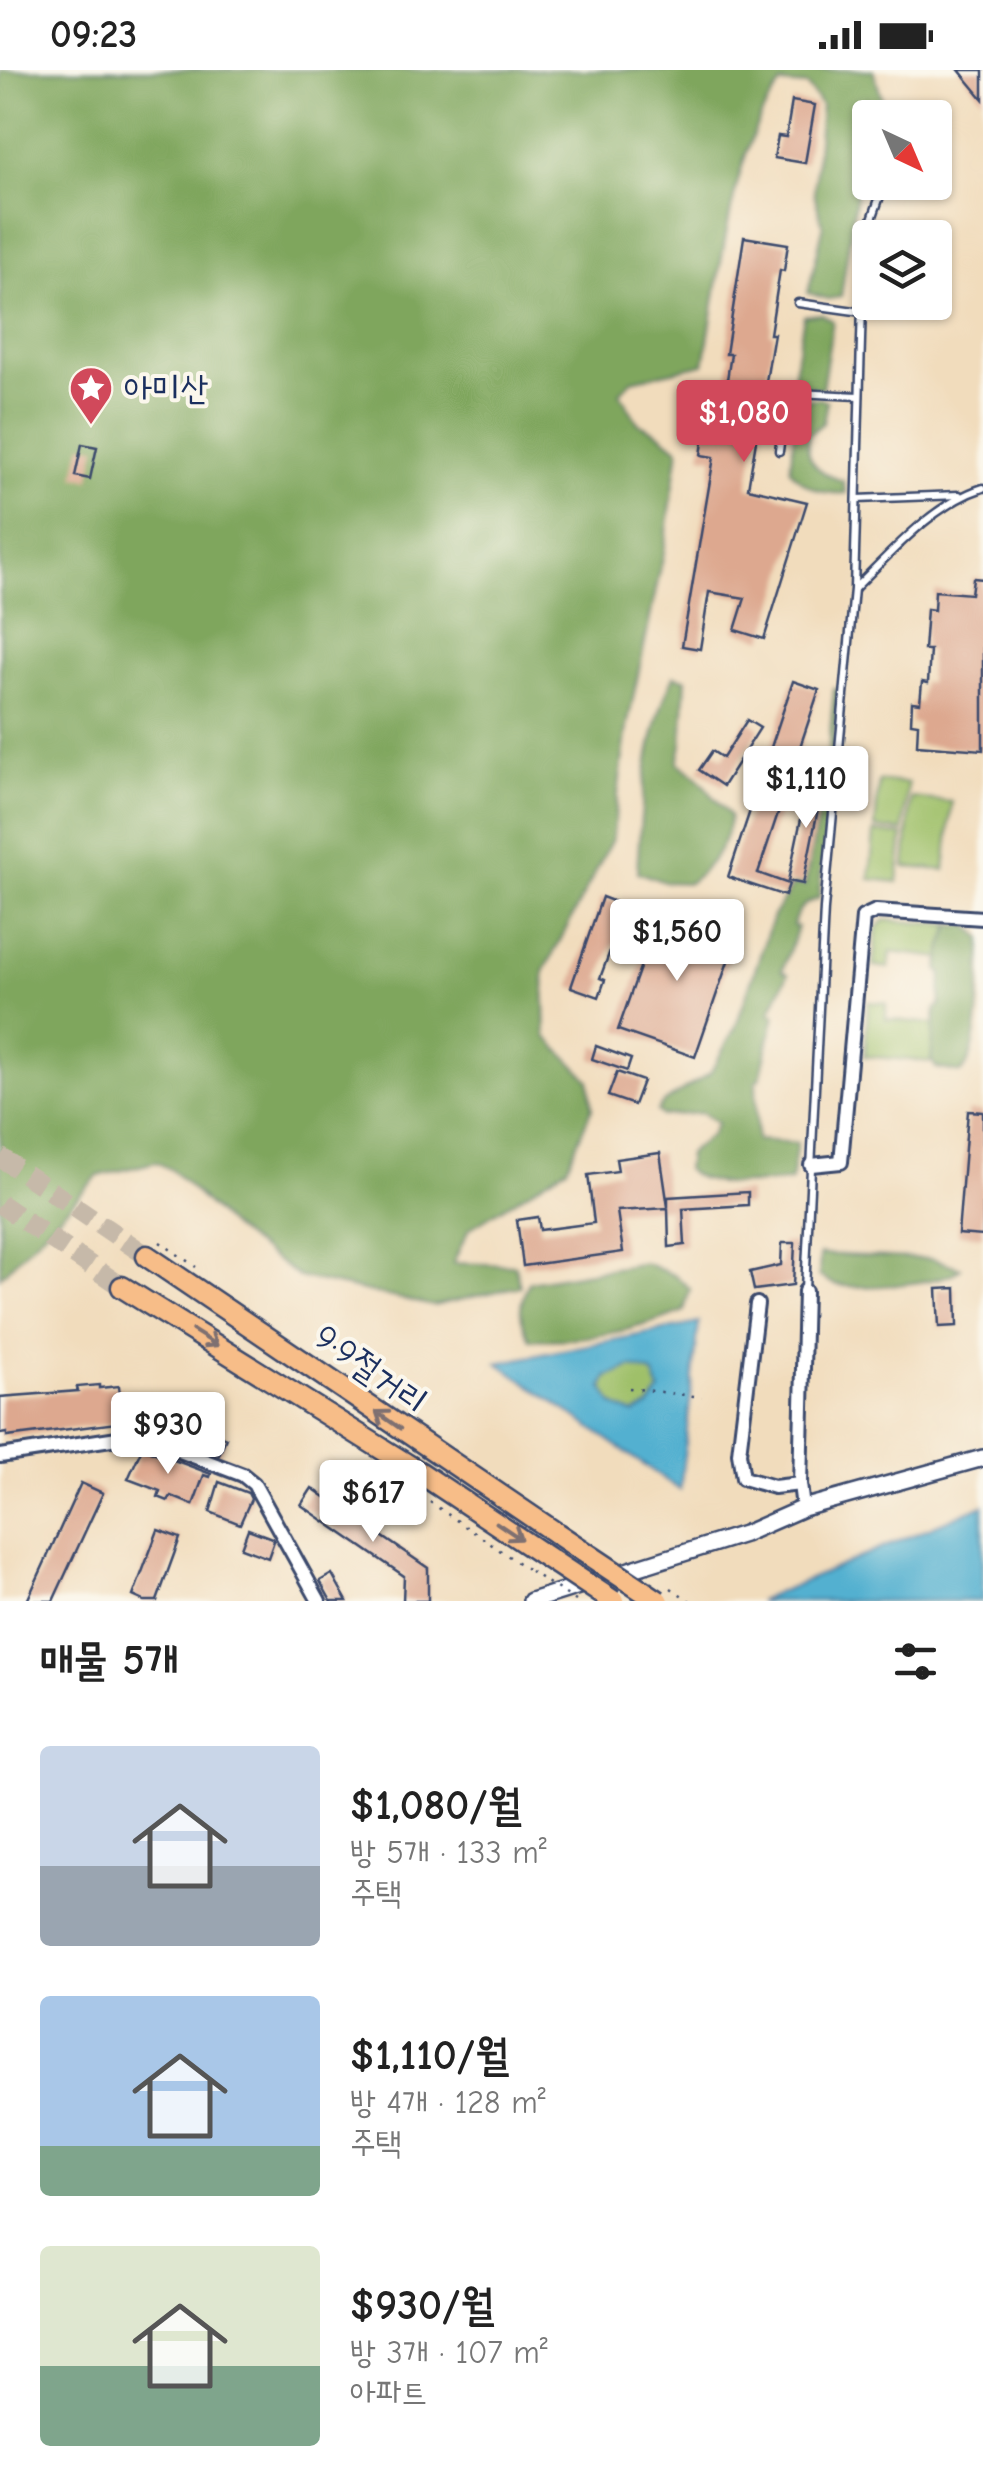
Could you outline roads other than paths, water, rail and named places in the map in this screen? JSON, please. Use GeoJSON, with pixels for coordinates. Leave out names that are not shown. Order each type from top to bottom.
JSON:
{"type":"FeatureCollection","features":[{"type":"Feature","properties":{"kind":"highway","name":"9·9절거리"},"geometry":{"type":"LineString","coordinates":[[148,1256],[658,1601]]}},
{"type":"Feature","properties":{"kind":"highway","name":"9·9절거리"},"geometry":{"type":"LineString","coordinates":[[122,1287],[419,1472],[536,1562],[613,1601]]}},
{"type":"Feature","properties":{"kind":"street"},"geometry":{"type":"LineString","coordinates":[[811,1165],[841,1162],[863,917],[876,911],[983,918]]}},
{"type":"Feature","properties":{"kind":"street"},"geometry":{"type":"LineString","coordinates":[[803,1508],[800,1484],[805,1290]]}},
{"type":"Feature","properties":{"kind":"street"},"geometry":{"type":"LineString","coordinates":[[757,1304],[739,1453],[743,1478],[774,1487],[800,1484]]}},
{"type":"Feature","properties":{"kind":"street"},"geometry":{"type":"LineString","coordinates":[[0,1456],[137,1435],[243,1474],[254,1484],[319,1601]]}},
{"type":"Feature","properties":{"kind":"street"},"geometry":{"type":"LineString","coordinates":[[531,1601],[744,1534],[803,1508],[983,1458]]}},
{"type":"Feature","properties":{"kind":"lane"},"geometry":{"type":"LineString","coordinates":[[798,303],[852,311]]}},
{"type":"Feature","properties":{"kind":"lane"},"geometry":{"type":"LineString","coordinates":[[805,1290],[824,908],[854,589],[862,320]]}},
{"type":"Feature","properties":{"kind":"lane"},"geometry":{"type":"LineString","coordinates":[[779,450],[784,404],[796,393],[859,396]]}},
{"type":"Feature","properties":{"kind":"lane"},"geometry":{"type":"LineString","coordinates":[[856,500],[960,495],[983,488]]}},
{"type":"Feature","properties":{"kind":"lane"},"geometry":{"type":"LineString","coordinates":[[854,589],[960,495]]}},
{"type":"Feature","properties":{"kind":"water"},"geometry":{"type":"Polygon","coordinates":[[[699,1323],[680,1490],[498,1363],[699,1323]],[[632,1367],[607,1377],[603,1387],[613,1405],[634,1414],[649,1407],[660,1391],[653,1373],[632,1367]]]}},
{"type":"Feature","properties":{"kind":"water"},"geometry":{"type":"Polygon","coordinates":[[[983,1505],[983,1601],[758,1601],[983,1505]]]}},
{"type":"Feature","properties":{"kind":"tunnel"},"geometry":{"type":"LineString","coordinates":[[0,1157],[147,1256]]}},
{"type":"Feature","properties":{"kind":"tunnel"},"geometry":{"type":"LineString","coordinates":[[0,1204],[122,1287]]}},
{"type":"Feature","properties":{"kind":"place","name":"아미산"},"geometry":{"type":"Point","coordinates":[91,426]}}]}
